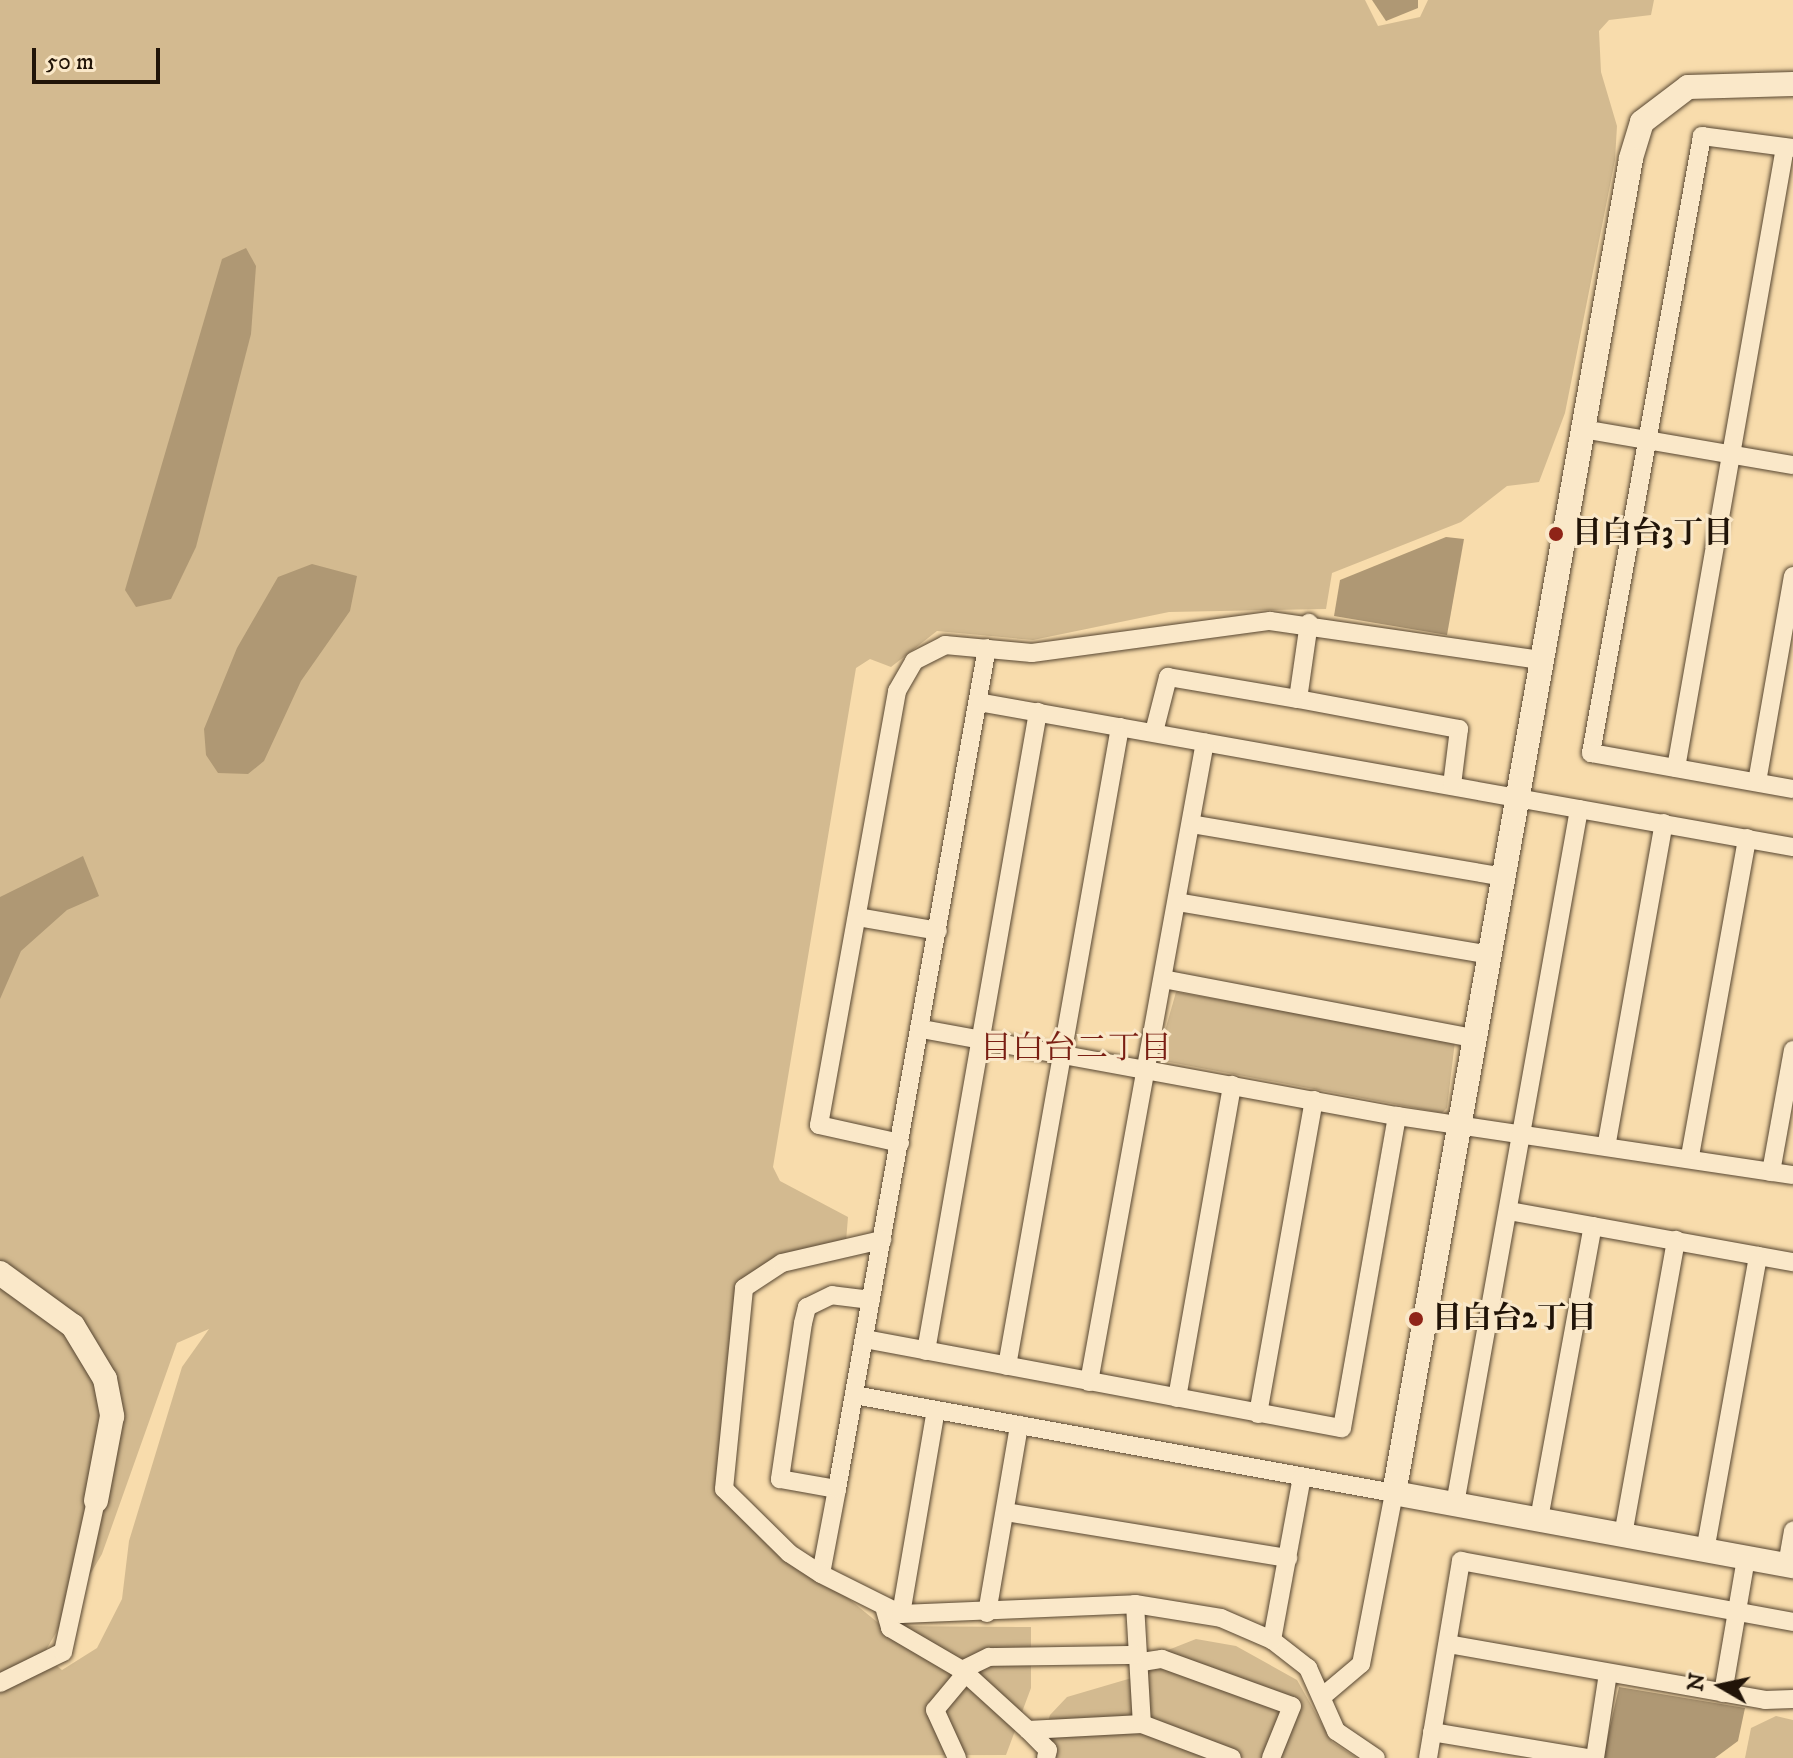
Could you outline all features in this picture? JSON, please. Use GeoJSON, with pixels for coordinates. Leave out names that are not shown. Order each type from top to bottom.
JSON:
{"type":"FeatureCollection","features":[{"type":"Feature","properties":{"kind":"street"},"geometry":{"type":"LineString","coordinates":[[1322,1697],[1361,1664],[1477,1039],[1582,429],[1642,122],[1688,87],[1793,84]]}},
{"type":"Feature","properties":{"kind":"street"},"geometry":{"type":"LineString","coordinates":[[1676,768],[1730,454],[1789,147],[1702,136],[1591,753],[1793,789]]}},
{"type":"Feature","properties":{"kind":"street"},"geometry":{"type":"LineString","coordinates":[[1582,429],[1793,465]]}},
{"type":"Feature","properties":{"kind":"street"},"geometry":{"type":"LineString","coordinates":[[1757,782],[1793,576]]}},
{"type":"Feature","properties":{"kind":"street"},"geometry":{"type":"LineString","coordinates":[[900,1143],[819,1125],[903,672],[945,645],[1046,652],[1145,633],[1309,623],[1542,660]]}},
{"type":"Feature","properties":{"kind":"street"},"geometry":{"type":"LineString","coordinates":[[1298,699],[1309,623]]}},
{"type":"Feature","properties":{"kind":"street"},"geometry":{"type":"LineString","coordinates":[[821,1574],[922,1029],[987,648]]}},
{"type":"Feature","properties":{"kind":"street"},"geometry":{"type":"LineString","coordinates":[[1154,732],[1168,677],[1298,699],[1459,729],[1452,785]]}},
{"type":"Feature","properties":{"kind":"street"},"geometry":{"type":"LineString","coordinates":[[978,702],[1793,847]]}},
{"type":"Feature","properties":{"kind":"street"},"geometry":{"type":"LineString","coordinates":[[926,1351],[1038,712]]}},
{"type":"Feature","properties":{"kind":"street"},"geometry":{"type":"LineString","coordinates":[[1007,1366],[1120,727]]}},
{"type":"Feature","properties":{"kind":"street"},"geometry":{"type":"LineString","coordinates":[[1089,1382],[1205,742]]}},
{"type":"Feature","properties":{"kind":"street"},"geometry":{"type":"LineString","coordinates":[[1455,1504],[1523,1137],[1579,809]]}},
{"type":"Feature","properties":{"kind":"street"},"geometry":{"type":"LineString","coordinates":[[1607,1142],[1664,823]]}},
{"type":"Feature","properties":{"kind":"street"},"geometry":{"type":"LineString","coordinates":[[1191,824],[1504,877]]}},
{"type":"Feature","properties":{"kind":"street"},"geometry":{"type":"LineString","coordinates":[[1690,1156],[1747,838]]}},
{"type":"Feature","properties":{"kind":"street"},"geometry":{"type":"LineString","coordinates":[[1177,902],[1492,955]]}},
{"type":"Feature","properties":{"kind":"street"},"geometry":{"type":"LineString","coordinates":[[857,917],[938,931]]}},
{"type":"Feature","properties":{"kind":"street"},"geometry":{"type":"LineString","coordinates":[[1163,979],[1477,1039]]}},
{"type":"Feature","properties":{"kind":"street"},"geometry":{"type":"LineString","coordinates":[[922,1029],[1148,1067],[1397,1116],[1523,1137],[1607,1142],[1793,1175]]}},
{"type":"Feature","properties":{"kind":"street"},"geometry":{"type":"LineString","coordinates":[[1771,1172],[1793,1050]]}},
{"type":"Feature","properties":{"kind":"street"},"geometry":{"type":"LineString","coordinates":[[1177,1398],[1232,1085]]}},
{"type":"Feature","properties":{"kind":"street"},"geometry":{"type":"LineString","coordinates":[[1258,1414],[1314,1100]]}},
{"type":"Feature","properties":{"kind":"street"},"geometry":{"type":"LineString","coordinates":[[865,1339],[1342,1428],[1397,1116]]}},
{"type":"Feature","properties":{"kind":"street"},"geometry":{"type":"LineString","coordinates":[[1509,1211],[1793,1262]]}},
{"type":"Feature","properties":{"kind":"street"},"geometry":{"type":"LineString","coordinates":[[1539,1519],[1593,1226]]}},
{"type":"Feature","properties":{"kind":"street"},"geometry":{"type":"LineString","coordinates":[[882,1240],[782,1263],[744,1288],[724,1489],[789,1553],[821,1574],[893,1612],[987,1613],[1135,1604],[1221,1618],[1272,1640],[1308,1668],[1336,1731],[1376,1758]]}},
{"type":"Feature","properties":{"kind":"street"},"geometry":{"type":"LineString","coordinates":[[1623,1535],[1676,1240]]}},
{"type":"Feature","properties":{"kind":"street"},"geometry":{"type":"LineString","coordinates":[[1705,1551],[1758,1256]]}},
{"type":"Feature","properties":{"kind":"street"},"geometry":{"type":"LineString","coordinates":[[0,1273],[73,1326],[105,1379],[112,1416],[63,1652],[0,1683]]}},
{"type":"Feature","properties":{"kind":"street"},"geometry":{"type":"LineString","coordinates":[[837,1489],[780,1479],[803,1323],[807,1307],[832,1295],[871,1300]]}},
{"type":"Feature","properties":{"kind":"street"},"geometry":{"type":"LineString","coordinates":[[854,1395],[1790,1565],[1793,1531]]}},
{"type":"Feature","properties":{"kind":"street"},"geometry":{"type":"LineString","coordinates":[[936,1410],[890,1628],[964,1672],[1048,1750],[1046,1758]]}},
{"type":"Feature","properties":{"kind":"street"},"geometry":{"type":"LineString","coordinates":[[987,1613],[1019,1425]]}},
{"type":"Feature","properties":{"kind":"street"},"geometry":{"type":"LineString","coordinates":[[1272,1640],[1302,1477]]}},
{"type":"Feature","properties":{"kind":"street"},"geometry":{"type":"LineString","coordinates":[[1006,1512],[1288,1558]]}},
{"type":"Feature","properties":{"kind":"street"},"geometry":{"type":"LineString","coordinates":[[1723,1693],[1746,1558]]}},
{"type":"Feature","properties":{"kind":"street"},"geometry":{"type":"LineString","coordinates":[[1428,1758],[1461,1561],[1793,1622]]}},
{"type":"Feature","properties":{"kind":"street"},"geometry":{"type":"LineString","coordinates":[[1135,1604],[1142,1724]]}},
{"type":"Feature","properties":{"kind":"street"},"geometry":{"type":"LineString","coordinates":[[1448,1644],[1723,1693],[1793,1699]]}},
{"type":"Feature","properties":{"kind":"street"},"geometry":{"type":"LineString","coordinates":[[957,1758],[935,1710],[964,1672],[989,1657],[1162,1659],[1292,1706],[1271,1758]]}},
{"type":"Feature","properties":{"kind":"street"},"geometry":{"type":"LineString","coordinates":[[1595,1758],[1608,1673]]}},
{"type":"Feature","properties":{"kind":"street"},"geometry":{"type":"LineString","coordinates":[[1028,1730],[1142,1724],[1232,1758]]}},
{"type":"Feature","properties":{"kind":"street"},"geometry":{"type":"LineString","coordinates":[[1432,1732],[1587,1758]]}},
{"type":"Feature","properties":{"kind":"shaded area"},"geometry":{"type":"Polygon","coordinates":[[[0,0],[1365,0],[1378,26],[1420,17],[1428,0],[1654,0],[1651,15],[1609,20],[1599,31],[1601,72],[1617,126],[1615,160],[1565,413],[1539,482],[1507,486],[1461,522],[1332,573],[1326,609],[1169,612],[1033,640],[937,631],[891,667],[870,659],[856,668],[773,1167],[780,1181],[848,1217],[846,1242],[793,1256],[743,1294],[717,1491],[882,1626],[1031,1627],[1031,1688],[1006,1755],[0,1758],[0,0]],[[209,1329],[177,1343],[102,1554],[43,1655],[62,1670],[97,1648],[122,1599],[129,1541],[182,1367],[209,1329]]]}},
{"type":"Feature","properties":{"kind":"shaded area"},"geometry":{"type":"Polygon","coordinates":[[[1372,0],[1418,0],[1418,8],[1386,21],[1372,0]]]}},
{"type":"Feature","properties":{"kind":"shaded area"},"geometry":{"type":"Polygon","coordinates":[[[246,248],[256,266],[251,334],[196,547],[171,599],[136,607],[125,590],[222,259],[246,248]]]}},
{"type":"Feature","properties":{"kind":"shaded area"},"geometry":{"type":"Polygon","coordinates":[[[1446,537],[1464,539],[1447,635],[1334,616],[1340,580],[1446,537]]]}},
{"type":"Feature","properties":{"kind":"shaded area"},"geometry":{"type":"Polygon","coordinates":[[[312,564],[357,576],[350,611],[301,681],[264,761],[248,774],[218,773],[206,755],[204,729],[237,648],[278,577],[312,564]]]}},
{"type":"Feature","properties":{"kind":"shaded area"},"geometry":{"type":"Polygon","coordinates":[[[83,856],[99,896],[67,910],[21,951],[0,999],[0,897],[83,856]]]}},
{"type":"Feature","properties":{"kind":"shaded area"},"geometry":{"type":"Polygon","coordinates":[[[1176,992],[1455,1041],[1447,1108],[1442,1113],[1164,1061],[1159,1052],[1176,992]]]}},
{"type":"Feature","properties":{"kind":"shaded area"},"geometry":{"type":"Polygon","coordinates":[[[1196,1639],[1236,1646],[1297,1680],[1332,1742],[1357,1758],[1036,1758],[1050,1715],[1067,1697],[1135,1677],[1163,1652],[1196,1639]]]}},
{"type":"Feature","properties":{"kind":"shaded area"},"geometry":{"type":"Polygon","coordinates":[[[1619,1687],[1745,1708],[1738,1741],[1715,1758],[1603,1758],[1619,1687]]]}},
{"type":"Feature","properties":{"kind":"shaded area"},"geometry":{"type":"Polygon","coordinates":[[[1776,1716],[1793,1720],[1793,1758],[1745,1758],[1751,1728],[1776,1716]]]}},
{"type":"Feature","properties":{"kind":"place","name":"目白台3丁目"},"geometry":{"type":"Point","coordinates":[1556,534]}},
{"type":"Feature","properties":{"kind":"place","name":"目白台2丁目"},"geometry":{"type":"Point","coordinates":[1416,1319]}},
{"type":"Feature","properties":{"kind":"district","name":"目白台二丁目"},"geometry":{"type":"Point","coordinates":[1076,1049]}}]}
